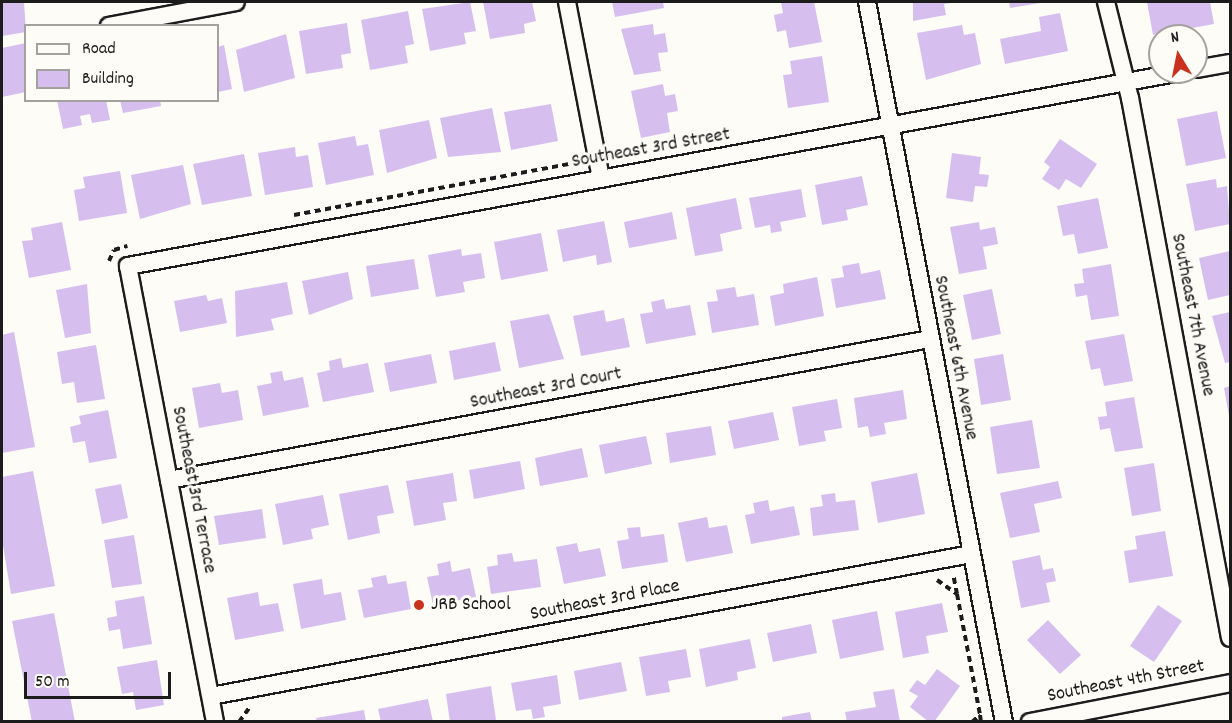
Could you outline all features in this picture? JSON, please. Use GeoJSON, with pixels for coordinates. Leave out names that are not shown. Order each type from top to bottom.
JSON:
{"type":"FeatureCollection","features":[{"type":"Feature","properties":{"kind":"street"},"geometry":{"type":"LineString","coordinates":[[120,24],[236,2]]}},
{"type":"Feature","properties":{"kind":"street"},"geometry":{"type":"LineString","coordinates":[[567,2],[601,179]]}},
{"type":"Feature","properties":{"kind":"street","name":"Southeast 6th Avenue"},"geometry":{"type":"LineString","coordinates":[[867,2],[1004,722]]}},
{"type":"Feature","properties":{"kind":"street","name":"Southeast 7th Avenue"},"geometry":{"type":"LineString","coordinates":[[1106,2],[1230,638]]}},
{"type":"Feature","properties":{"kind":"street"},"geometry":{"type":"LineString","coordinates":[[1208,67],[1230,63]]}},
{"type":"Feature","properties":{"kind":"street","name":"Southeast 3rd Street"},"geometry":{"type":"LineString","coordinates":[[128,267],[1148,78]]}},
{"type":"Feature","properties":{"kind":"street","name":"Southeast 3rd Terrace"},"geometry":{"type":"LineString","coordinates":[[128,267],[215,722]]}},
{"type":"Feature","properties":{"kind":"street","name":"Southeast 3rd Court"},"geometry":{"type":"LineString","coordinates":[[169,480],[930,339]]}},
{"type":"Feature","properties":{"kind":"street","name":"Southeast 3rd Place"},"geometry":{"type":"LineString","coordinates":[[211,696],[971,554]]}},
{"type":"Feature","properties":{"kind":"street","name":"Southeast 4th Street"},"geometry":{"type":"LineString","coordinates":[[1030,722],[1230,683]]}},
{"type":"Feature","properties":{"kind":"path"},"geometry":{"type":"LineString","coordinates":[[286,216],[568,164]]}},
{"type":"Feature","properties":{"kind":"path"},"geometry":{"type":"LineString","coordinates":[[109,264],[114,250],[134,245]]}},
{"type":"Feature","properties":{"kind":"path"},"geometry":{"type":"LineString","coordinates":[[957,594],[981,722]]}},
{"type":"Feature","properties":{"kind":"path"},"geometry":{"type":"LineString","coordinates":[[972,722],[980,715]]}},
{"type":"Feature","properties":{"kind":"building"},"geometry":{"type":"Polygon","coordinates":[[[2,2],[24,2],[24,32],[2,36],[2,2]]]}},
{"type":"Feature","properties":{"kind":"building"},"geometry":{"type":"Polygon","coordinates":[[[470,2],[476,31],[464,33],[466,44],[430,51],[422,9],[470,2]]]}},
{"type":"Feature","properties":{"kind":"building"},"geometry":{"type":"Polygon","coordinates":[[[483,2],[532,2],[536,21],[524,24],[525,33],[490,39],[483,2]]]}},
{"type":"Feature","properties":{"kind":"building"},"geometry":{"type":"Polygon","coordinates":[[[612,2],[663,2],[664,8],[615,17],[612,2]]]}},
{"type":"Feature","properties":{"kind":"building"},"geometry":{"type":"Polygon","coordinates":[[[781,2],[814,2],[822,42],[789,48],[786,30],[777,32],[774,15],[783,13],[781,2]]]}},
{"type":"Feature","properties":{"kind":"building"},"geometry":{"type":"Polygon","coordinates":[[[913,2],[951,3],[944,4],[946,15],[913,21],[913,2]]]}},
{"type":"Feature","properties":{"kind":"building"},"geometry":{"type":"Polygon","coordinates":[[[1009,2],[1040,2],[1040,3],[1010,8],[1009,2]]]}},
{"type":"Feature","properties":{"kind":"building"},"geometry":{"type":"Polygon","coordinates":[[[1147,2],[1210,2],[1214,24],[1208,25],[1151,24],[1147,2]]]}},
{"type":"Feature","properties":{"kind":"building"},"geometry":{"type":"Polygon","coordinates":[[[408,11],[414,44],[405,46],[408,63],[370,70],[361,20],[408,11]]]}},
{"type":"Feature","properties":{"kind":"building"},"geometry":{"type":"Polygon","coordinates":[[[1060,13],[1068,51],[1005,64],[1000,39],[1041,31],[1039,17],[1060,13]]]}},
{"type":"Feature","properties":{"kind":"building"},"geometry":{"type":"Polygon","coordinates":[[[347,23],[351,53],[341,55],[343,68],[306,74],[299,31],[347,23]]]}},
{"type":"Feature","properties":{"kind":"building"},"geometry":{"type":"Polygon","coordinates":[[[653,24],[654,35],[665,33],[668,52],[658,53],[661,71],[634,75],[621,29],[653,24]]]}},
{"type":"Feature","properties":{"kind":"building"},"geometry":{"type":"Polygon","coordinates":[[[962,25],[964,35],[975,33],[981,64],[926,80],[917,33],[962,25]]]}},
{"type":"Feature","properties":{"kind":"building"},"geometry":{"type":"Polygon","coordinates":[[[286,34],[295,78],[244,92],[236,50],[286,34]]]}},
{"type":"Feature","properties":{"kind":"building"},"geometry":{"type":"Polygon","coordinates":[[[24,43],[24,92],[2,97],[2,48],[24,43]]]}},
{"type":"Feature","properties":{"kind":"building"},"geometry":{"type":"Polygon","coordinates":[[[224,45],[232,89],[219,92],[219,47],[224,45]]]}},
{"type":"Feature","properties":{"kind":"building"},"geometry":{"type":"Polygon","coordinates":[[[822,56],[829,102],[788,108],[783,75],[792,74],[790,61],[822,56]]]}},
{"type":"Feature","properties":{"kind":"building"},"geometry":{"type":"Polygon","coordinates":[[[663,84],[665,96],[675,94],[678,111],[667,113],[670,132],[641,138],[631,91],[663,84]]]}},
{"type":"Feature","properties":{"kind":"building"},"geometry":{"type":"Polygon","coordinates":[[[57,102],[106,102],[110,120],[92,123],[90,114],[80,116],[82,125],[63,129],[57,102]]]}},
{"type":"Feature","properties":{"kind":"building"},"geometry":{"type":"Polygon","coordinates":[[[120,102],[160,102],[161,106],[123,113],[120,102]]]}},
{"type":"Feature","properties":{"kind":"building"},"geometry":{"type":"Polygon","coordinates":[[[551,104],[558,141],[511,150],[504,112],[551,104]]]}},
{"type":"Feature","properties":{"kind":"building"},"geometry":{"type":"Polygon","coordinates":[[[492,108],[501,152],[448,157],[440,118],[492,108]]]}},
{"type":"Feature","properties":{"kind":"building"},"geometry":{"type":"Polygon","coordinates":[[[1217,111],[1226,158],[1186,166],[1177,119],[1217,111]]]}},
{"type":"Feature","properties":{"kind":"building"},"geometry":{"type":"Polygon","coordinates":[[[429,120],[437,158],[387,173],[379,130],[429,120]]]}},
{"type":"Feature","properties":{"kind":"building"},"geometry":{"type":"Polygon","coordinates":[[[355,136],[357,146],[368,144],[374,175],[326,185],[318,143],[355,136]]]}},
{"type":"Feature","properties":{"kind":"building"},"geometry":{"type":"Polygon","coordinates":[[[1060,139],[1097,164],[1081,188],[1066,179],[1059,190],[1042,179],[1050,167],[1044,162],[1060,139]]]}},
{"type":"Feature","properties":{"kind":"building"},"geometry":{"type":"Polygon","coordinates":[[[295,147],[296,157],[308,155],[313,187],[265,195],[258,153],[295,147]]]}},
{"type":"Feature","properties":{"kind":"building"},"geometry":{"type":"Polygon","coordinates":[[[952,153],[981,157],[979,174],[989,175],[987,187],[975,186],[973,202],[946,198],[952,153]]]}},
{"type":"Feature","properties":{"kind":"building"},"geometry":{"type":"Polygon","coordinates":[[[244,154],[252,196],[202,205],[193,164],[244,154]]]}},
{"type":"Feature","properties":{"kind":"building"},"geometry":{"type":"Polygon","coordinates":[[[183,165],[191,204],[140,219],[131,175],[183,165]]]}},
{"type":"Feature","properties":{"kind":"building"},"geometry":{"type":"Polygon","coordinates":[[[120,171],[127,213],[79,221],[74,190],[85,188],[83,177],[120,171]]]}},
{"type":"Feature","properties":{"kind":"building"},"geometry":{"type":"Polygon","coordinates":[[[862,176],[868,205],[846,210],[848,220],[822,225],[815,185],[862,176]]]}},
{"type":"Feature","properties":{"kind":"building"},"geometry":{"type":"Polygon","coordinates":[[[1216,179],[1217,188],[1227,186],[1230,224],[1195,231],[1186,184],[1216,179]]]}},
{"type":"Feature","properties":{"kind":"building"},"geometry":{"type":"Polygon","coordinates":[[[801,189],[806,217],[780,222],[782,231],[771,233],[770,225],[755,228],[749,198],[801,189]]]}},
{"type":"Feature","properties":{"kind":"building"},"geometry":{"type":"Polygon","coordinates":[[[736,198],[742,229],[720,234],[723,251],[695,256],[686,208],[736,198]]]}},
{"type":"Feature","properties":{"kind":"building"},"geometry":{"type":"Polygon","coordinates":[[[1098,198],[1108,248],[1078,254],[1074,234],[1063,236],[1057,206],[1098,198]]]}},
{"type":"Feature","properties":{"kind":"building"},"geometry":{"type":"Polygon","coordinates":[[[672,212],[677,239],[629,248],[624,222],[672,212]]]}},
{"type":"Feature","properties":{"kind":"building"},"geometry":{"type":"Polygon","coordinates":[[[604,221],[612,262],[597,265],[596,255],[563,262],[557,230],[604,221]]]}},
{"type":"Feature","properties":{"kind":"building"},"geometry":{"type":"Polygon","coordinates":[[[62,222],[71,270],[29,278],[22,241],[33,240],[31,228],[62,222]]]}},
{"type":"Feature","properties":{"kind":"building"},"geometry":{"type":"Polygon","coordinates":[[[979,222],[980,230],[995,227],[998,244],[983,247],[987,269],[959,274],[950,227],[979,222]]]}},
{"type":"Feature","properties":{"kind":"building"},"geometry":{"type":"Polygon","coordinates":[[[541,233],[548,271],[501,280],[494,242],[541,233]]]}},
{"type":"Feature","properties":{"kind":"building"},"geometry":{"type":"Polygon","coordinates":[[[461,249],[462,256],[481,253],[485,278],[463,282],[465,292],[436,297],[428,255],[461,249]]]}},
{"type":"Feature","properties":{"kind":"building"},"geometry":{"type":"Polygon","coordinates":[[[1230,251],[1230,295],[1208,300],[1199,258],[1230,251]]]}},
{"type":"Feature","properties":{"kind":"building"},"geometry":{"type":"Polygon","coordinates":[[[414,259],[419,289],[371,297],[366,266],[414,259]]]}},
{"type":"Feature","properties":{"kind":"building"},"geometry":{"type":"Polygon","coordinates":[[[859,263],[861,274],[880,270],[886,299],[836,308],[831,279],[844,277],[842,266],[859,263]]]}},
{"type":"Feature","properties":{"kind":"building"},"geometry":{"type":"Polygon","coordinates":[[[1111,264],[1119,316],[1091,320],[1087,295],[1076,297],[1074,284],[1084,283],[1082,269],[1111,264]]]}},
{"type":"Feature","properties":{"kind":"building"},"geometry":{"type":"Polygon","coordinates":[[[348,272],[353,299],[309,315],[302,281],[348,272]]]}},
{"type":"Feature","properties":{"kind":"building"},"geometry":{"type":"Polygon","coordinates":[[[817,277],[824,316],[775,326],[770,296],[784,293],[783,284],[817,277]]]}},
{"type":"Feature","properties":{"kind":"building"},"geometry":{"type":"Polygon","coordinates":[[[287,282],[293,314],[271,319],[274,330],[236,337],[235,291],[287,282]]]}},
{"type":"Feature","properties":{"kind":"building"},"geometry":{"type":"Polygon","coordinates":[[[87,284],[91,333],[65,338],[56,290],[87,284]]]}},
{"type":"Feature","properties":{"kind":"building"},"geometry":{"type":"Polygon","coordinates":[[[735,287],[737,297],[754,294],[759,325],[712,333],[707,302],[718,301],[716,290],[735,287]]]}},
{"type":"Feature","properties":{"kind":"building"},"geometry":{"type":"Polygon","coordinates":[[[992,289],[1001,334],[972,340],[963,295],[992,289]]]}},
{"type":"Feature","properties":{"kind":"building"},"geometry":{"type":"Polygon","coordinates":[[[206,295],[208,301],[222,298],[227,323],[180,332],[174,301],[206,295]]]}},
{"type":"Feature","properties":{"kind":"building"},"geometry":{"type":"Polygon","coordinates":[[[664,299],[666,309],[690,305],[696,335],[646,344],[640,314],[653,312],[651,302],[664,299]]]}},
{"type":"Feature","properties":{"kind":"building"},"geometry":{"type":"Polygon","coordinates":[[[604,310],[606,322],[624,318],[630,347],[581,356],[573,316],[604,310]]]}},
{"type":"Feature","properties":{"kind":"building"},"geometry":{"type":"Polygon","coordinates":[[[1230,312],[1230,362],[1225,363],[1212,316],[1230,312]]]}},
{"type":"Feature","properties":{"kind":"building"},"geometry":{"type":"Polygon","coordinates":[[[549,314],[564,359],[519,368],[510,321],[549,314]]]}},
{"type":"Feature","properties":{"kind":"building"},"geometry":{"type":"Polygon","coordinates":[[[14,332],[35,447],[2,453],[2,335],[14,332]]]}},
{"type":"Feature","properties":{"kind":"building"},"geometry":{"type":"Polygon","coordinates":[[[1124,334],[1133,381],[1104,386],[1100,368],[1091,370],[1085,341],[1124,334]]]}},
{"type":"Feature","properties":{"kind":"building"},"geometry":{"type":"Polygon","coordinates":[[[495,342],[501,371],[454,380],[449,351],[495,342]]]}},
{"type":"Feature","properties":{"kind":"building"},"geometry":{"type":"Polygon","coordinates":[[[96,345],[105,399],[77,403],[74,382],[62,384],[57,352],[96,345]]]}},
{"type":"Feature","properties":{"kind":"building"},"geometry":{"type":"Polygon","coordinates":[[[431,354],[437,383],[390,392],[384,363],[431,354]]]}},
{"type":"Feature","properties":{"kind":"building"},"geometry":{"type":"Polygon","coordinates":[[[1003,354],[1011,400],[981,405],[974,359],[1003,354]]]}},
{"type":"Feature","properties":{"kind":"building"},"geometry":{"type":"Polygon","coordinates":[[[341,358],[343,368],[368,363],[374,392],[323,402],[317,373],[330,370],[329,361],[341,358]]]}},
{"type":"Feature","properties":{"kind":"building"},"geometry":{"type":"Polygon","coordinates":[[[282,371],[284,381],[303,377],[309,407],[263,416],[257,386],[272,383],[270,373],[282,371]]]}},
{"type":"Feature","properties":{"kind":"building"},"geometry":{"type":"Polygon","coordinates":[[[220,383],[222,393],[238,390],[243,420],[199,428],[192,388],[220,383]]]}},
{"type":"Feature","properties":{"kind":"building"},"geometry":{"type":"Polygon","coordinates":[[[1230,386],[1230,415],[1229,416],[1224,388],[1230,386]]]}},
{"type":"Feature","properties":{"kind":"building"},"geometry":{"type":"Polygon","coordinates":[[[903,390],[907,419],[884,423],[886,434],[870,437],[868,426],[858,428],[854,398],[903,390]]]}},
{"type":"Feature","properties":{"kind":"building"},"geometry":{"type":"Polygon","coordinates":[[[1134,397],[1143,448],[1115,452],[1110,428],[1100,430],[1098,417],[1107,416],[1105,402],[1134,397]]]}},
{"type":"Feature","properties":{"kind":"building"},"geometry":{"type":"Polygon","coordinates":[[[837,399],[842,428],[824,431],[826,441],[799,446],[792,407],[837,399]]]}},
{"type":"Feature","properties":{"kind":"building"},"geometry":{"type":"Polygon","coordinates":[[[108,410],[117,458],[89,463],[85,441],[73,443],[70,427],[81,424],[79,416],[108,410]]]}},
{"type":"Feature","properties":{"kind":"building"},"geometry":{"type":"Polygon","coordinates":[[[773,412],[779,440],[734,449],[728,421],[773,412]]]}},
{"type":"Feature","properties":{"kind":"building"},"geometry":{"type":"Polygon","coordinates":[[[1032,420],[1040,468],[997,474],[990,427],[1032,420]]]}},
{"type":"Feature","properties":{"kind":"building"},"geometry":{"type":"Polygon","coordinates":[[[711,426],[716,455],[670,463],[666,433],[711,426]]]}},
{"type":"Feature","properties":{"kind":"building"},"geometry":{"type":"Polygon","coordinates":[[[646,436],[652,464],[605,474],[599,445],[646,436]]]}},
{"type":"Feature","properties":{"kind":"building"},"geometry":{"type":"Polygon","coordinates":[[[582,448],[588,477],[540,486],[535,458],[582,448]]]}},
{"type":"Feature","properties":{"kind":"building"},"geometry":{"type":"Polygon","coordinates":[[[520,461],[525,489],[474,499],[469,470],[520,461]]]}},
{"type":"Feature","properties":{"kind":"building"},"geometry":{"type":"Polygon","coordinates":[[[1154,463],[1161,511],[1132,516],[1124,468],[1154,463]]]}},
{"type":"Feature","properties":{"kind":"building"},"geometry":{"type":"Polygon","coordinates":[[[33,471],[55,586],[11,594],[2,539],[2,477],[33,471]]]}},
{"type":"Feature","properties":{"kind":"building"},"geometry":{"type":"Polygon","coordinates":[[[453,473],[457,501],[443,503],[446,520],[414,526],[406,481],[453,473]]]}},
{"type":"Feature","properties":{"kind":"building"},"geometry":{"type":"Polygon","coordinates":[[[917,473],[925,514],[878,523],[871,482],[917,473]]]}},
{"type":"Feature","properties":{"kind":"building"},"geometry":{"type":"Polygon","coordinates":[[[1058,481],[1062,498],[1034,504],[1040,532],[1010,538],[1000,493],[1058,481]]]}},
{"type":"Feature","properties":{"kind":"building"},"geometry":{"type":"Polygon","coordinates":[[[121,484],[128,518],[102,524],[95,489],[121,484]]]}},
{"type":"Feature","properties":{"kind":"building"},"geometry":{"type":"Polygon","coordinates":[[[388,485],[394,513],[377,516],[380,533],[348,540],[339,494],[388,485]]]}},
{"type":"Feature","properties":{"kind":"building"},"geometry":{"type":"Polygon","coordinates":[[[835,493],[836,502],[855,500],[859,530],[813,536],[810,508],[823,506],[821,495],[835,493]]]}},
{"type":"Feature","properties":{"kind":"building"},"geometry":{"type":"Polygon","coordinates":[[[323,495],[329,525],[311,529],[313,539],[283,545],[275,504],[323,495]]]}},
{"type":"Feature","properties":{"kind":"building"},"geometry":{"type":"Polygon","coordinates":[[[768,500],[770,511],[794,506],[800,535],[751,544],[745,515],[755,513],[753,503],[768,500]]]}},
{"type":"Feature","properties":{"kind":"building"},"geometry":{"type":"Polygon","coordinates":[[[262,509],[266,538],[219,545],[214,516],[262,509]]]}},
{"type":"Feature","properties":{"kind":"building"},"geometry":{"type":"Polygon","coordinates":[[[707,517],[709,528],[727,525],[733,553],[686,562],[678,523],[707,517]]]}},
{"type":"Feature","properties":{"kind":"building"},"geometry":{"type":"Polygon","coordinates":[[[640,527],[641,537],[664,534],[668,562],[622,569],[617,541],[629,539],[627,528],[640,527]]]}},
{"type":"Feature","properties":{"kind":"building"},"geometry":{"type":"Polygon","coordinates":[[[1165,531],[1173,576],[1129,583],[1124,551],[1137,549],[1135,536],[1165,531]]]}},
{"type":"Feature","properties":{"kind":"building"},"geometry":{"type":"Polygon","coordinates":[[[134,535],[142,584],[112,588],[104,540],[134,535]]]}},
{"type":"Feature","properties":{"kind":"building"},"geometry":{"type":"Polygon","coordinates":[[[577,543],[579,552],[600,548],[606,576],[564,584],[556,547],[577,543]]]}},
{"type":"Feature","properties":{"kind":"building"},"geometry":{"type":"Polygon","coordinates":[[[512,553],[514,562],[537,559],[541,587],[491,594],[487,567],[498,565],[497,555],[512,553]]]}},
{"type":"Feature","properties":{"kind":"building"},"geometry":{"type":"Polygon","coordinates":[[[1040,555],[1043,570],[1053,568],[1056,581],[1046,583],[1050,602],[1021,608],[1012,561],[1040,555]]]}},
{"type":"Feature","properties":{"kind":"building"},"geometry":{"type":"Polygon","coordinates":[[[450,561],[452,572],[470,568],[476,597],[433,605],[427,577],[439,575],[437,564],[450,561]]]}},
{"type":"Feature","properties":{"kind":"building"},"geometry":{"type":"Polygon","coordinates":[[[386,575],[388,584],[406,581],[411,609],[364,618],[358,590],[373,587],[371,578],[386,575]]]}},
{"type":"Feature","properties":{"kind":"building"},"geometry":{"type":"Polygon","coordinates":[[[322,579],[324,595],[341,592],[346,620],[301,629],[293,584],[322,579]]]}},
{"type":"Feature","properties":{"kind":"building"},"geometry":{"type":"Polygon","coordinates":[[[258,592],[260,606],[278,603],[284,631],[235,640],[227,598],[258,592]]]}},
{"type":"Feature","properties":{"kind":"building"},"geometry":{"type":"Polygon","coordinates":[[[144,596],[152,644],[123,649],[120,629],[109,631],[107,618],[117,616],[115,601],[144,596]]]}},
{"type":"Feature","properties":{"kind":"building"},"geometry":{"type":"Polygon","coordinates":[[[942,603],[948,632],[926,636],[929,653],[903,658],[895,612],[942,603]]]}},
{"type":"Feature","properties":{"kind":"building"},"geometry":{"type":"Polygon","coordinates":[[[1158,605],[1182,621],[1154,662],[1130,646],[1158,605]]]}},
{"type":"Feature","properties":{"kind":"building"},"geometry":{"type":"Polygon","coordinates":[[[877,611],[884,650],[840,659],[832,620],[877,611]]]}},
{"type":"Feature","properties":{"kind":"building"},"geometry":{"type":"Polygon","coordinates":[[[54,613],[75,722],[32,722],[12,621],[54,613]]]}},
{"type":"Feature","properties":{"kind":"building"},"geometry":{"type":"Polygon","coordinates":[[[1048,620],[1081,655],[1060,674],[1027,640],[1048,620]]]}},
{"type":"Feature","properties":{"kind":"building"},"geometry":{"type":"Polygon","coordinates":[[[811,624],[817,653],[773,662],[767,633],[811,624]]]}},
{"type":"Feature","properties":{"kind":"building"},"geometry":{"type":"Polygon","coordinates":[[[750,639],[756,668],[737,672],[738,680],[706,687],[699,649],[750,639]]]}},
{"type":"Feature","properties":{"kind":"building"},"geometry":{"type":"Polygon","coordinates":[[[686,649],[691,677],[668,681],[670,692],[646,696],[639,657],[686,649]]]}},
{"type":"Feature","properties":{"kind":"building"},"geometry":{"type":"Polygon","coordinates":[[[157,660],[164,705],[136,710],[133,692],[122,694],[117,667],[157,660]]]}},
{"type":"Feature","properties":{"kind":"building"},"geometry":{"type":"Polygon","coordinates":[[[621,662],[627,691],[579,700],[574,671],[621,662]]]}},
{"type":"Feature","properties":{"kind":"building"},"geometry":{"type":"Polygon","coordinates":[[[937,669],[960,686],[934,722],[929,722],[910,707],[918,696],[909,691],[917,680],[925,685],[937,669]]]}},
{"type":"Feature","properties":{"kind":"building"},"geometry":{"type":"Polygon","coordinates":[[[557,675],[561,704],[543,707],[545,717],[533,719],[531,709],[516,711],[511,683],[557,675]]]}},
{"type":"Feature","properties":{"kind":"building"},"geometry":{"type":"Polygon","coordinates":[[[491,686],[496,720],[450,722],[446,694],[491,686]]]}},
{"type":"Feature","properties":{"kind":"building"},"geometry":{"type":"Polygon","coordinates":[[[894,689],[900,722],[847,722],[845,712],[876,707],[873,692],[894,689]]]}},
{"type":"Feature","properties":{"kind":"building"},"geometry":{"type":"Polygon","coordinates":[[[428,699],[433,722],[381,722],[378,709],[428,699]]]}},
{"type":"Feature","properties":{"kind":"building"},"geometry":{"type":"Polygon","coordinates":[[[364,710],[366,722],[317,722],[316,718],[364,710]]]}},
{"type":"Feature","properties":{"kind":"building"},"geometry":{"type":"Polygon","coordinates":[[[810,712],[812,722],[782,722],[782,717],[810,712]]]}},
{"type":"Feature","properties":{"kind":"place","name":"JRB School"},"geometry":{"type":"Point","coordinates":[419,605]}}]}
